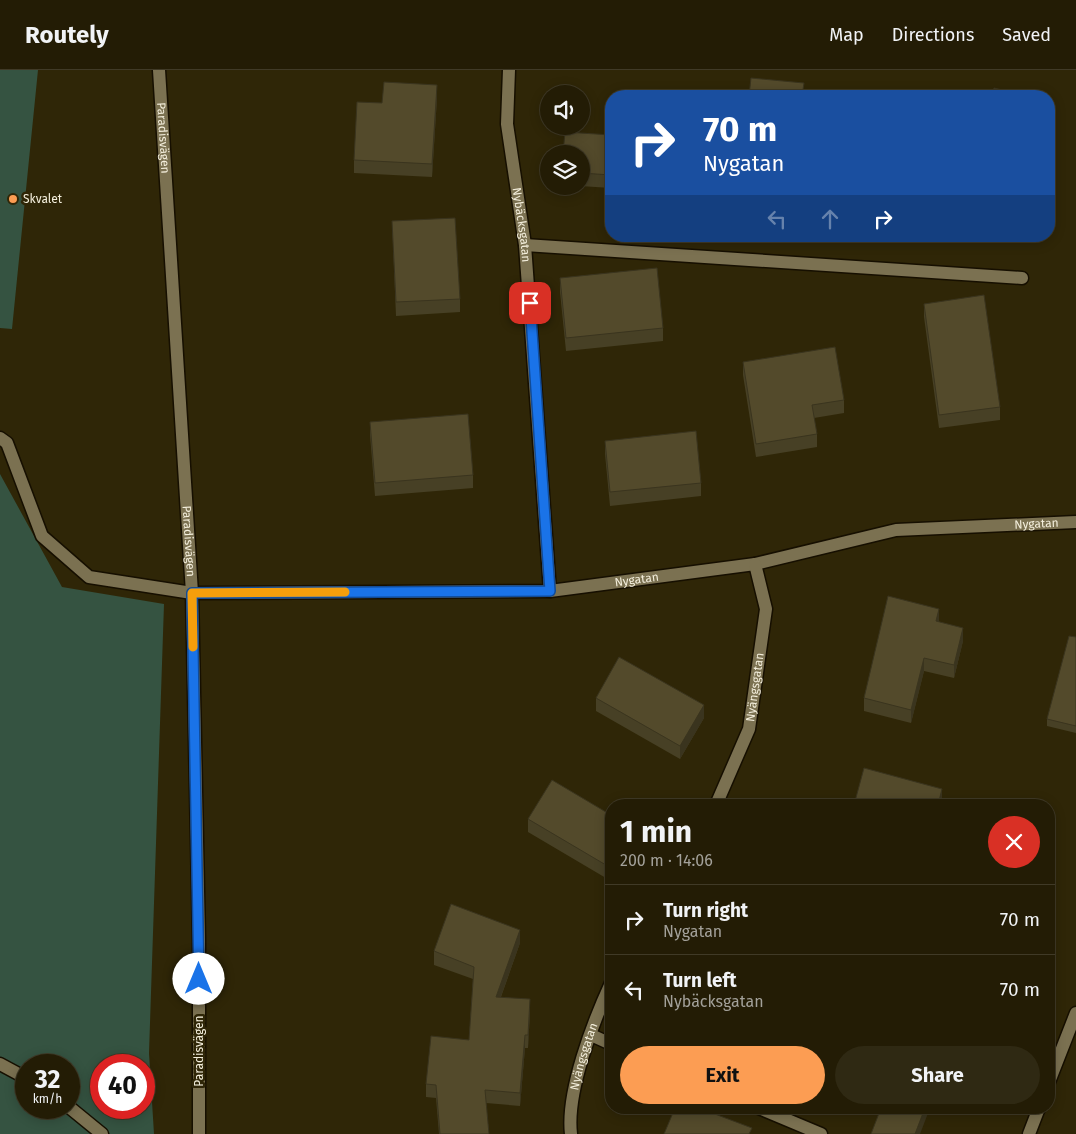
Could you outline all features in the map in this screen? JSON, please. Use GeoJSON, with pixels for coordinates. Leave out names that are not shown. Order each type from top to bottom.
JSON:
{"type":"FeatureCollection","features":[{"type":"Feature","properties":{"kind":"street","name":"Paradisvägen"},"geometry":{"type":"LineString","coordinates":[[159,70],[192,593],[199,940],[199,1134]]}},
{"type":"Feature","properties":{"kind":"street","name":"Nybäcksgatan"},"geometry":{"type":"LineString","coordinates":[[509,70],[507,124],[526,245],[550,591]]}},
{"type":"Feature","properties":{"kind":"street"},"geometry":{"type":"LineString","coordinates":[[526,245],[1022,278]]}},
{"type":"Feature","properties":{"kind":"street","name":"Nygatan"},"geometry":{"type":"LineString","coordinates":[[0,438],[6,443],[42,536],[89,577],[192,593],[550,591],[755,564],[896,530],[1076,522]]}},
{"type":"Feature","properties":{"kind":"street","name":"Nyängsgatan"},"geometry":{"type":"LineString","coordinates":[[719,799],[749,729],[766,609],[755,564]]}},
{"type":"Feature","properties":{"kind":"street","name":"Nyängsgatan"},"geometry":{"type":"LineString","coordinates":[[571,1134],[569,1119],[578,1070],[605,999]]}},
{"type":"Feature","properties":{"kind":"street"},"geometry":{"type":"LineString","coordinates":[[1055,1067],[1076,1013]]}},
{"type":"Feature","properties":{"kind":"street"},"geometry":{"type":"LineString","coordinates":[[591,1035],[605,1041]]}},
{"type":"Feature","properties":{"kind":"street"},"geometry":{"type":"LineString","coordinates":[[0,1064],[15,1072]]}},
{"type":"Feature","properties":{"kind":"street"},"geometry":{"type":"LineString","coordinates":[[773,1114],[821,1134]]}},
{"type":"Feature","properties":{"kind":"street"},"geometry":{"type":"LineString","coordinates":[[1028,1134],[1036,1114]]}},
{"type":"Feature","properties":{"kind":"street"},"geometry":{"type":"LineString","coordinates":[[80,1116],[102,1134]]}},
{"type":"Feature","properties":{"kind":"green space","name":"Skvalet"},"geometry":{"type":"Polygon","coordinates":[[[0,70],[38,70],[12,329],[0,328],[0,70]]]}},
{"type":"Feature","properties":{"kind":"green space"},"geometry":{"type":"Polygon","coordinates":[[[0,474],[62,587],[164,604],[149,1054],[90,1054],[90,1119],[153,1119],[154,1134],[0,1134],[0,474]]]}},
{"type":"Feature","properties":{"kind":"building"},"geometry":{"type":"Polygon","coordinates":[[[751,78],[804,83],[803,90],[750,90],[751,78]]]}},
{"type":"Feature","properties":{"kind":"building"},"geometry":{"type":"Polygon","coordinates":[[[384,82],[437,85],[432,164],[354,160],[357,102],[382,103],[384,82]]]}},
{"type":"Feature","properties":{"kind":"building"},"geometry":{"type":"Polygon","coordinates":[[[565,135],[605,135],[605,175],[590,174],[590,145],[564,145],[565,135]]]}},
{"type":"Feature","properties":{"kind":"building"},"geometry":{"type":"Polygon","coordinates":[[[455,218],[460,299],[396,302],[392,221],[455,218]]]}},
{"type":"Feature","properties":{"kind":"building"},"geometry":{"type":"Polygon","coordinates":[[[657,268],[663,328],[566,338],[560,278],[657,268]]]}},
{"type":"Feature","properties":{"kind":"building"},"geometry":{"type":"Polygon","coordinates":[[[984,295],[1000,407],[939,415],[924,304],[984,295]]]}},
{"type":"Feature","properties":{"kind":"building"},"geometry":{"type":"Polygon","coordinates":[[[835,347],[844,400],[812,405],[817,434],[756,444],[743,362],[835,347]]]}},
{"type":"Feature","properties":{"kind":"building"},"geometry":{"type":"Polygon","coordinates":[[[468,414],[473,475],[375,483],[370,422],[468,414]]]}},
{"type":"Feature","properties":{"kind":"building"},"geometry":{"type":"Polygon","coordinates":[[[696,431],[701,483],[610,492],[605,441],[696,431]]]}},
{"type":"Feature","properties":{"kind":"building"},"geometry":{"type":"Polygon","coordinates":[[[888,596],[939,609],[936,621],[963,628],[954,665],[924,658],[911,710],[864,698],[888,596]]]}},
{"type":"Feature","properties":{"kind":"building"},"geometry":{"type":"Polygon","coordinates":[[[1069,636],[1076,637],[1076,726],[1047,719],[1069,636]]]}},
{"type":"Feature","properties":{"kind":"building"},"geometry":{"type":"Polygon","coordinates":[[[619,657],[704,705],[680,746],[596,698],[619,657]]]}},
{"type":"Feature","properties":{"kind":"building"},"geometry":{"type":"Polygon","coordinates":[[[864,768],[942,789],[940,799],[856,799],[864,768]]]}},
{"type":"Feature","properties":{"kind":"building"},"geometry":{"type":"Polygon","coordinates":[[[552,780],[605,811],[605,864],[528,819],[552,780]]]}},
{"type":"Feature","properties":{"kind":"building"},"geometry":{"type":"Polygon","coordinates":[[[451,904],[520,930],[496,997],[530,999],[528,1035],[525,1035],[520,1093],[485,1090],[489,1134],[440,1134],[436,1085],[426,1084],[431,1036],[469,1040],[474,967],[434,951],[451,904]]]}},
{"type":"Feature","properties":{"kind":"building"},"geometry":{"type":"Polygon","coordinates":[[[672,1114],[715,1114],[752,1128],[749,1134],[664,1134],[672,1114]]]}},
{"type":"Feature","properties":{"kind":"building"},"geometry":{"type":"Polygon","coordinates":[[[879,1114],[923,1114],[915,1134],[871,1134],[879,1114]]]}},
{"type":"Feature","properties":{"kind":"slow traffic"},"geometry":{"type":"LineString","coordinates":[[193,647],[192,593],[345,592]]}},
{"type":"Feature","properties":{"kind":"place","name":"Skvalet"},"geometry":{"type":"Point","coordinates":[13,199]}},
{"type":"Feature","properties":{"kind":"route"},"geometry":{"type":"LineString","coordinates":[[199,979],[192,593],[550,591],[530,303]]}}]}
